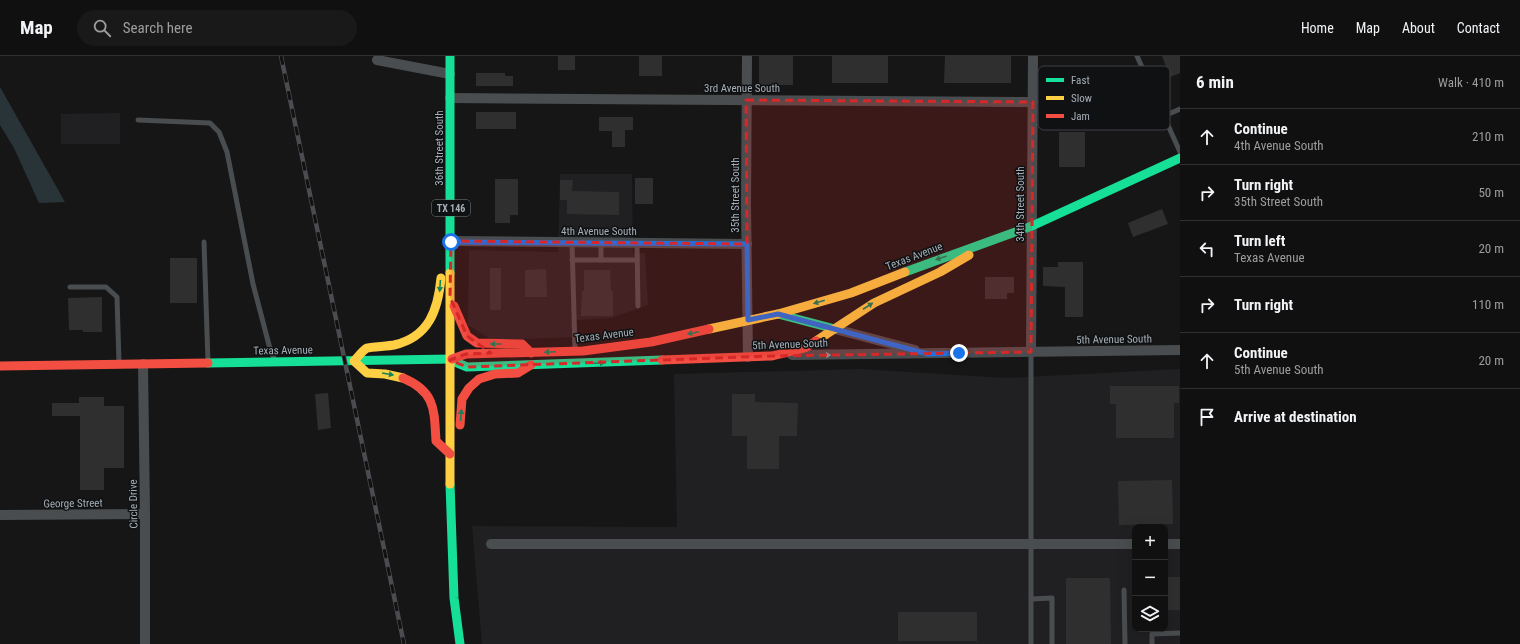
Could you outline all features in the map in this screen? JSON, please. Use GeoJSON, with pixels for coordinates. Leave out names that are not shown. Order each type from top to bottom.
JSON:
{"type":"FeatureCollection","features":[{"type":"Feature","properties":{"kind":"main road","name":"36th Street South"},"geometry":{"type":"LineString","coordinates":[[450,56],[450,360]]}},
{"type":"Feature","properties":{"kind":"main road","name":"Texas Avenue"},"geometry":{"type":"LineString","coordinates":[[0,366],[450,360],[466,354],[575,351],[651,342],[778,314],[851,293],[938,259],[1032,226],[1180,158]]}},
{"type":"Feature","properties":{"kind":"main road"},"geometry":{"type":"LineString","coordinates":[[450,454],[436,442],[435,414],[431,400],[423,389],[408,380],[397,376],[383,373],[367,373],[354,361],[367,348],[385,348],[408,340],[422,332],[436,308],[440,292],[441,228],[451,207]]}},
{"type":"Feature","properties":{"kind":"main road"},"geometry":{"type":"LineString","coordinates":[[772,356],[805,348],[874,303],[940,272],[991,241]]}},
{"type":"Feature","properties":{"kind":"main road","name":"TX 146"},"geometry":{"type":"LineString","coordinates":[[450,297],[467,336],[477,343],[522,344],[531,353]]}},
{"type":"Feature","properties":{"kind":"main road"},"geometry":{"type":"LineString","coordinates":[[778,314],[835,329]]}},
{"type":"Feature","properties":{"kind":"main road","name":"5th Avenue South"},"geometry":{"type":"LineString","coordinates":[[450,360],[467,367],[772,356]]}},
{"type":"Feature","properties":{"kind":"main road","name":"TX 146"},"geometry":{"type":"LineString","coordinates":[[450,360],[451,551],[454,598],[460,644]]}},
{"type":"Feature","properties":{"kind":"main road"},"geometry":{"type":"LineString","coordinates":[[460,431],[462,399],[469,388],[479,379],[495,374],[518,373],[531,365]]}},
{"type":"Feature","properties":{"kind":"main road"},"geometry":{"type":"LineString","coordinates":[[451,551],[461,510]]}},
{"type":"Feature","properties":{"kind":"street","name":"35th Street South"},"geometry":{"type":"LineString","coordinates":[[747,56],[748,357]]}},
{"type":"Feature","properties":{"kind":"street","name":"34th Street South"},"geometry":{"type":"LineString","coordinates":[[1031,352],[1033,56]]}},
{"type":"Feature","properties":{"kind":"street"},"geometry":{"type":"LineString","coordinates":[[377,60],[450,74]]}},
{"type":"Feature","properties":{"kind":"street","name":"3rd Avenue South"},"geometry":{"type":"LineString","coordinates":[[450,98],[1033,102]]}},
{"type":"Feature","properties":{"kind":"street","name":"4th Avenue South"},"geometry":{"type":"LineString","coordinates":[[451,242],[747,244]]}},
{"type":"Feature","properties":{"kind":"street"},"geometry":{"type":"LineString","coordinates":[[835,329],[928,354]]}},
{"type":"Feature","properties":{"kind":"street","name":"5th Avenue South"},"geometry":{"type":"LineString","coordinates":[[772,356],[1180,350]]}},
{"type":"Feature","properties":{"kind":"street","name":"Circle Drive"},"geometry":{"type":"LineString","coordinates":[[143,364],[146,514],[146,644]]}},
{"type":"Feature","properties":{"kind":"street","name":"George Street"},"geometry":{"type":"LineString","coordinates":[[0,515],[146,514]]}},
{"type":"Feature","properties":{"kind":"street"},"geometry":{"type":"LineString","coordinates":[[491,544],[1132,544]]}},
{"type":"Feature","properties":{"kind":"street"},"geometry":{"type":"LineString","coordinates":[[1168,544],[1180,544]]}},
{"type":"Feature","properties":{"kind":"lane"},"geometry":{"type":"LineString","coordinates":[[1137,56],[1142,66]]}},
{"type":"Feature","properties":{"kind":"lane"},"geometry":{"type":"LineString","coordinates":[[1170,113],[1180,109]]}},
{"type":"Feature","properties":{"kind":"lane"},"geometry":{"type":"LineString","coordinates":[[138,120],[210,123],[219,132],[227,152],[254,284],[269,346],[275,362]]}},
{"type":"Feature","properties":{"kind":"lane"},"geometry":{"type":"LineString","coordinates":[[1170,130],[1180,152]]}},
{"type":"Feature","properties":{"kind":"lane"},"geometry":{"type":"LineString","coordinates":[[204,242],[208,363]]}},
{"type":"Feature","properties":{"kind":"lane"},"geometry":{"type":"LineString","coordinates":[[572,242],[575,351]]}},
{"type":"Feature","properties":{"kind":"lane"},"geometry":{"type":"LineString","coordinates":[[601,243],[601,260]]}},
{"type":"Feature","properties":{"kind":"lane"},"geometry":{"type":"LineString","coordinates":[[637,243],[638,306]]}},
{"type":"Feature","properties":{"kind":"lane"},"geometry":{"type":"LineString","coordinates":[[572,260],[637,260]]}},
{"type":"Feature","properties":{"kind":"lane"},"geometry":{"type":"LineString","coordinates":[[70,287],[106,287],[117,298],[119,364]]}},
{"type":"Feature","properties":{"kind":"lane"},"geometry":{"type":"LineString","coordinates":[[1031,352],[1031,644]]}},
{"type":"Feature","properties":{"kind":"lane"},"geometry":{"type":"LineString","coordinates":[[1124,590],[1125,644]]}},
{"type":"Feature","properties":{"kind":"lane"},"geometry":{"type":"LineString","coordinates":[[1031,599],[1052,598],[1052,644]]}},
{"type":"Feature","properties":{"kind":"lane"},"geometry":{"type":"LineString","coordinates":[[1152,632],[1152,644]]}},
{"type":"Feature","properties":{"kind":"lane"},"geometry":{"type":"LineString","coordinates":[[1166,632],[1180,633]]}},
{"type":"Feature","properties":{"kind":"highlighted area"},"geometry":{"type":"Polygon","coordinates":[[[746,100],[1033,102],[1031,352],[772,356],[467,367],[450,360],[466,354],[491,353],[467,336],[450,297],[451,241],[747,244],[746,100]]]}},
{"type":"Feature","properties":{"kind":"shaded area"},"geometry":{"type":"Polygon","coordinates":[[[0,87],[65,202],[39,203],[14,148],[0,125],[0,87]]]}},
{"type":"Feature","properties":{"kind":"shaded area"},"geometry":{"type":"Polygon","coordinates":[[[120,113],[120,144],[61,144],[61,114],[120,113]]]}},
{"type":"Feature","properties":{"kind":"shaded area"},"geometry":{"type":"Polygon","coordinates":[[[560,174],[632,174],[633,253],[645,253],[648,305],[611,318],[576,320],[578,337],[492,340],[468,325],[469,250],[558,252],[560,174]]]}},
{"type":"Feature","properties":{"kind":"shaded area"},"geometry":{"type":"Polygon","coordinates":[[[861,369],[1006,378],[1180,369],[1180,644],[482,644],[472,526],[677,527],[674,374],[861,369]]]}},
{"type":"Feature","properties":{"kind":"building"},"geometry":{"type":"Polygon","coordinates":[[[558,56],[575,56],[575,70],[558,70],[558,56]]]}},
{"type":"Feature","properties":{"kind":"building"},"geometry":{"type":"Polygon","coordinates":[[[639,56],[662,56],[662,76],[639,76],[639,56]]]}},
{"type":"Feature","properties":{"kind":"building"},"geometry":{"type":"Polygon","coordinates":[[[759,56],[793,56],[793,85],[759,85],[759,56]]]}},
{"type":"Feature","properties":{"kind":"building"},"geometry":{"type":"Polygon","coordinates":[[[832,56],[888,56],[888,83],[832,83],[832,56]]]}},
{"type":"Feature","properties":{"kind":"building"},"geometry":{"type":"Polygon","coordinates":[[[945,56],[1011,56],[1011,83],[944,83],[945,56]]]}},
{"type":"Feature","properties":{"kind":"building"},"geometry":{"type":"Polygon","coordinates":[[[1162,56],[1180,56],[1180,73],[1170,77],[1170,66],[1166,66],[1162,56]]]}},
{"type":"Feature","properties":{"kind":"building"},"geometry":{"type":"Polygon","coordinates":[[[476,73],[505,73],[505,76],[513,76],[513,86],[476,86],[476,73]]]}},
{"type":"Feature","properties":{"kind":"building"},"geometry":{"type":"Polygon","coordinates":[[[476,112],[516,112],[516,129],[476,129],[476,112]]]}},
{"type":"Feature","properties":{"kind":"building"},"geometry":{"type":"Polygon","coordinates":[[[599,117],[633,117],[633,130],[625,130],[625,147],[612,147],[612,131],[599,131],[599,117]]]}},
{"type":"Feature","properties":{"kind":"building"},"geometry":{"type":"Polygon","coordinates":[[[1059,132],[1085,132],[1085,167],[1059,167],[1059,132]]]}},
{"type":"Feature","properties":{"kind":"building"},"geometry":{"type":"Polygon","coordinates":[[[635,178],[653,178],[653,204],[635,204],[635,178]]]}},
{"type":"Feature","properties":{"kind":"building"},"geometry":{"type":"Polygon","coordinates":[[[495,179],[518,179],[518,215],[510,215],[510,223],[495,223],[495,179]]]}},
{"type":"Feature","properties":{"kind":"building"},"geometry":{"type":"Polygon","coordinates":[[[560,180],[573,180],[572,191],[619,192],[619,215],[567,214],[567,200],[560,200],[560,180]]]}},
{"type":"Feature","properties":{"kind":"building"},"geometry":{"type":"Polygon","coordinates":[[[1162,209],[1168,224],[1133,237],[1128,223],[1162,209]]]}},
{"type":"Feature","properties":{"kind":"building"},"geometry":{"type":"Polygon","coordinates":[[[170,258],[197,258],[197,303],[170,303],[170,258]]]}},
{"type":"Feature","properties":{"kind":"building"},"geometry":{"type":"Polygon","coordinates":[[[1058,262],[1083,262],[1083,317],[1065,317],[1065,287],[1043,286],[1043,267],[1058,267],[1058,262]]]}},
{"type":"Feature","properties":{"kind":"building"},"geometry":{"type":"Polygon","coordinates":[[[490,268],[501,268],[501,310],[490,310],[490,268]]]}},
{"type":"Feature","properties":{"kind":"building"},"geometry":{"type":"Polygon","coordinates":[[[546,269],[547,297],[525,297],[525,270],[546,269]]]}},
{"type":"Feature","properties":{"kind":"building"},"geometry":{"type":"Polygon","coordinates":[[[584,270],[610,270],[611,291],[613,291],[613,316],[581,316],[582,291],[584,291],[584,270]]]}},
{"type":"Feature","properties":{"kind":"building"},"geometry":{"type":"Polygon","coordinates":[[[985,277],[1014,277],[1014,293],[1007,293],[1007,299],[985,299],[985,277]]]}},
{"type":"Feature","properties":{"kind":"building"},"geometry":{"type":"Polygon","coordinates":[[[102,297],[102,332],[69,330],[68,298],[102,297]]]}},
{"type":"Feature","properties":{"kind":"building"},"geometry":{"type":"Polygon","coordinates":[[[1110,386],[1179,386],[1179,403],[1174,403],[1174,438],[1116,438],[1116,404],[1110,404],[1110,386]]]}},
{"type":"Feature","properties":{"kind":"building"},"geometry":{"type":"Polygon","coordinates":[[[328,393],[331,428],[318,430],[315,394],[328,393]]]}},
{"type":"Feature","properties":{"kind":"building"},"geometry":{"type":"Polygon","coordinates":[[[732,394],[755,394],[755,402],[798,403],[797,436],[779,436],[779,469],[747,469],[747,436],[732,436],[732,394]]]}},
{"type":"Feature","properties":{"kind":"building"},"geometry":{"type":"Polygon","coordinates":[[[79,397],[104,397],[104,406],[124,406],[124,468],[104,468],[104,490],[80,490],[80,416],[52,416],[52,403],[79,403],[79,397]]]}},
{"type":"Feature","properties":{"kind":"building"},"geometry":{"type":"Polygon","coordinates":[[[1172,480],[1173,524],[1119,525],[1118,481],[1172,480]]]}},
{"type":"Feature","properties":{"kind":"building"},"geometry":{"type":"Polygon","coordinates":[[[1168,577],[1180,577],[1180,610],[1168,610],[1168,577]]]}},
{"type":"Feature","properties":{"kind":"building"},"geometry":{"type":"Polygon","coordinates":[[[1066,578],[1110,578],[1111,644],[1066,644],[1066,578]]]}},
{"type":"Feature","properties":{"kind":"building"},"geometry":{"type":"Polygon","coordinates":[[[898,612],[977,612],[977,641],[898,641],[898,612]]]}},
{"type":"Feature","properties":{"kind":"railway"},"geometry":{"type":"LineString","coordinates":[[281,56],[404,644]]}},
{"type":"Feature","properties":{"kind":"traffic: fast"},"geometry":{"type":"LineString","coordinates":[[450,56],[450,273]]}},
{"type":"Feature","properties":{"kind":"traffic: fast"},"geometry":{"type":"LineString","coordinates":[[905,272],[1032,226],[1180,158]]}},
{"type":"Feature","properties":{"kind":"traffic: fast"},"geometry":{"type":"LineString","coordinates":[[778,314],[835,329]]}},
{"type":"Feature","properties":{"kind":"traffic: fast"},"geometry":{"type":"LineString","coordinates":[[208,363],[452,359]]}},
{"type":"Feature","properties":{"kind":"traffic: fast"},"geometry":{"type":"LineString","coordinates":[[450,360],[467,367],[662,360]]}},
{"type":"Feature","properties":{"kind":"traffic: fast"},"geometry":{"type":"LineString","coordinates":[[450,484],[454,598],[460,644]]}},
{"type":"Feature","properties":{"kind":"traffic: slow"},"geometry":{"type":"LineString","coordinates":[[816,341],[874,303],[940,272],[969,255]]}},
{"type":"Feature","properties":{"kind":"traffic: slow"},"geometry":{"type":"LineString","coordinates":[[709,329],[778,314],[851,293],[905,272]]}},
{"type":"Feature","properties":{"kind":"traffic: slow"},"geometry":{"type":"LineString","coordinates":[[450,273],[450,484]]}},
{"type":"Feature","properties":{"kind":"traffic: slow"},"geometry":{"type":"LineString","coordinates":[[403,378],[385,374],[367,373],[354,361],[367,348],[394,345],[416,336],[430,320],[434,311],[440,290],[441,278]]}},
{"type":"Feature","properties":{"kind":"traffic: jam"},"geometry":{"type":"LineString","coordinates":[[454,306],[467,336],[477,343],[522,344],[531,353]]}},
{"type":"Feature","properties":{"kind":"traffic: jam"},"geometry":{"type":"LineString","coordinates":[[452,359],[466,354],[583,351],[651,342],[709,329]]}},
{"type":"Feature","properties":{"kind":"traffic: jam"},"geometry":{"type":"LineString","coordinates":[[662,360],[772,356],[805,348],[816,341]]}},
{"type":"Feature","properties":{"kind":"traffic: jam"},"geometry":{"type":"LineString","coordinates":[[0,366],[208,363]]}},
{"type":"Feature","properties":{"kind":"traffic: jam"},"geometry":{"type":"LineString","coordinates":[[460,425],[462,399],[469,388],[479,379],[495,374],[518,373],[531,365]]}},
{"type":"Feature","properties":{"kind":"traffic: jam"},"geometry":{"type":"LineString","coordinates":[[403,378],[414,383],[422,389],[427,396],[431,403],[435,420],[436,441],[450,454]]}},
{"type":"Feature","properties":{"kind":"route"},"geometry":{"type":"LineString","coordinates":[[451,242],[747,244],[748,320],[778,314],[928,354],[959,353]]}}]}
